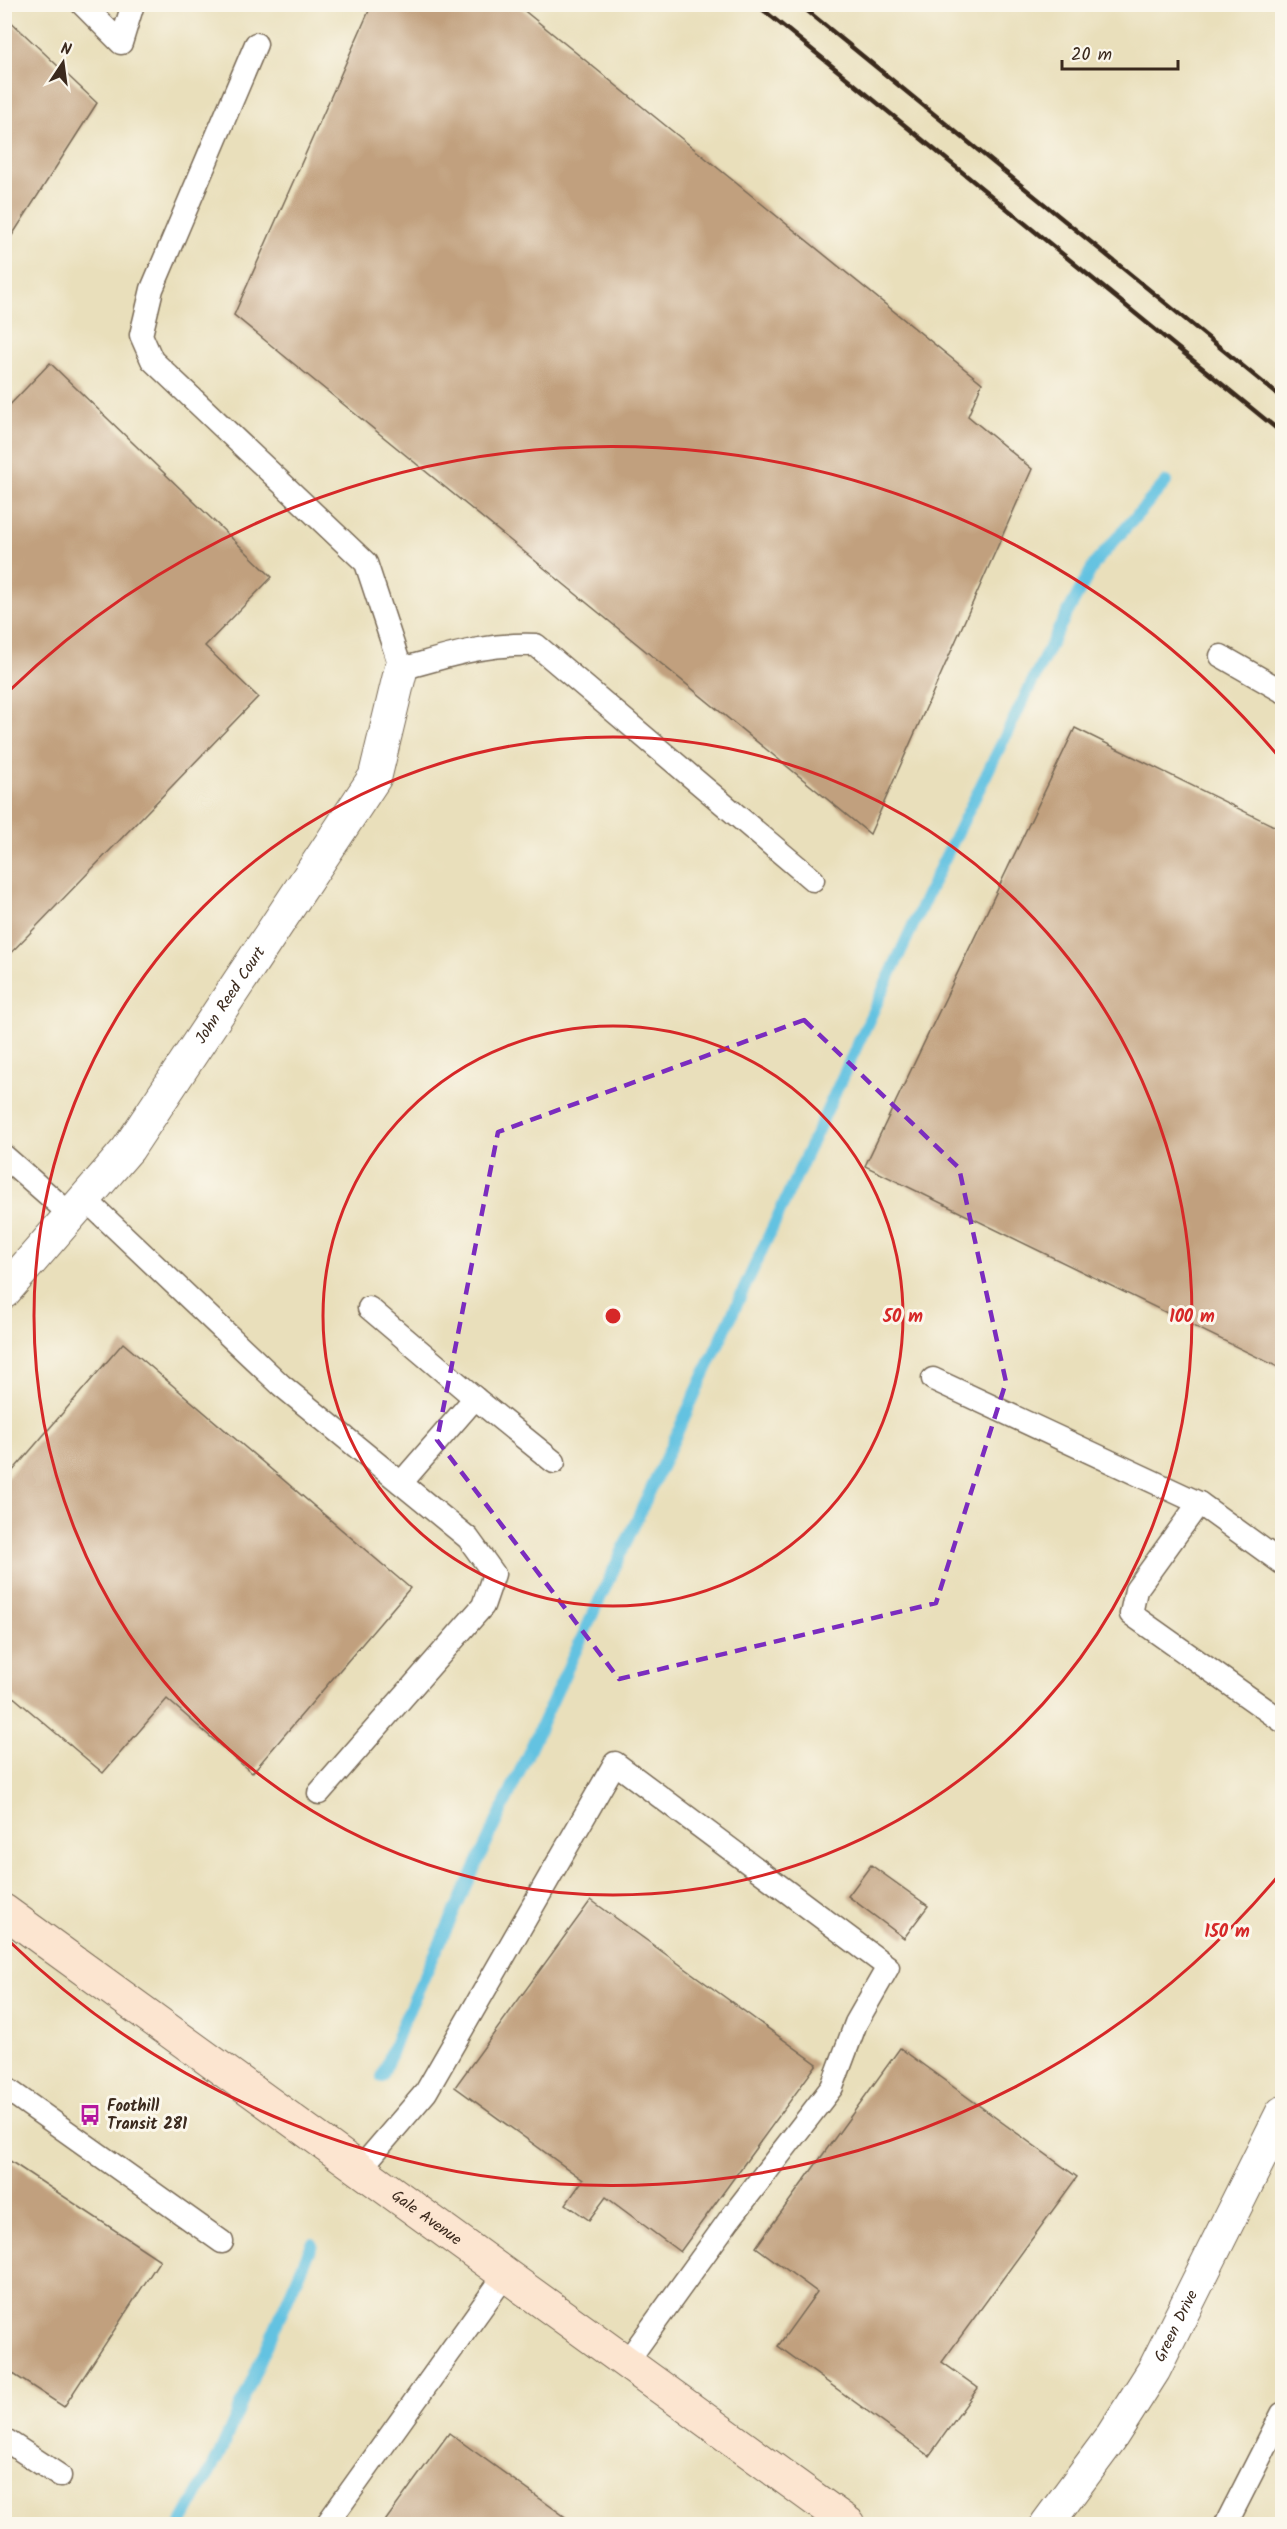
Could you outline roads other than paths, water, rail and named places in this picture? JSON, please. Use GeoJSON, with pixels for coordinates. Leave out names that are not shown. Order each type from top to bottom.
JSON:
{"type":"FeatureCollection","features":[{"type":"Feature","properties":{"kind":"main road","name":"Gale Avenue"},"geometry":{"type":"LineString","coordinates":[[4,1911],[849,2524]]}},
{"type":"Feature","properties":{"kind":"street","name":"John Reed Court"},"geometry":{"type":"LineString","coordinates":[[4,1292],[128,1149],[375,777],[401,669]]}},
{"type":"Feature","properties":{"kind":"street","name":"Green Drive"},"geometry":{"type":"LineString","coordinates":[[1047,2524],[1110,2439],[1154,2370],[1282,2114]]}},
{"type":"Feature","properties":{"kind":"lane"},"geometry":{"type":"LineString","coordinates":[[82,4],[121,43],[133,4]]}},
{"type":"Feature","properties":{"kind":"lane"},"geometry":{"type":"LineString","coordinates":[[256,44],[152,289],[141,335],[152,360],[366,563],[401,669],[471,650],[504,644],[536,645],[813,880]]}},
{"type":"Feature","properties":{"kind":"lane"},"geometry":{"type":"LineString","coordinates":[[1221,656],[1282,691]]}},
{"type":"Feature","properties":{"kind":"lane"},"geometry":{"type":"LineString","coordinates":[[4,1156],[78,1207],[282,1385],[468,1538],[494,1574],[483,1606],[319,1793]]}},
{"type":"Feature","properties":{"kind":"lane"},"geometry":{"type":"LineString","coordinates":[[369,1308],[474,1398],[554,1462]]}},
{"type":"Feature","properties":{"kind":"lane"},"geometry":{"type":"LineString","coordinates":[[933,1379],[1199,1503],[1282,1563]]}},
{"type":"Feature","properties":{"kind":"lane"},"geometry":{"type":"LineString","coordinates":[[401,1483],[474,1398]]}},
{"type":"Feature","properties":{"kind":"lane"},"geometry":{"type":"LineString","coordinates":[[1199,1503],[1136,1590],[1131,1614],[1282,1721]]}},
{"type":"Feature","properties":{"kind":"lane"},"geometry":{"type":"LineString","coordinates":[[360,2169],[426,2092],[615,1763],[888,1967],[856,2023],[832,2087],[729,2220],[626,2362]]}},
{"type":"Feature","properties":{"kind":"lane"},"geometry":{"type":"LineString","coordinates":[[4,2087],[222,2242]]}},
{"type":"Feature","properties":{"kind":"lane"},"geometry":{"type":"LineString","coordinates":[[327,2524],[505,2275]]}},
{"type":"Feature","properties":{"kind":"lane"},"geometry":{"type":"LineString","coordinates":[[1226,2524],[1282,2414]]}},
{"type":"Feature","properties":{"kind":"lane"},"geometry":{"type":"LineString","coordinates":[[4,2439],[60,2476]]}},
{"type":"Feature","properties":{"kind":"waterway"},"geometry":{"type":"LineString","coordinates":[[382,2077],[400,2029],[934,880],[1057,632],[1095,563],[1166,482]]}},
{"type":"Feature","properties":{"kind":"waterway"},"geometry":{"type":"LineString","coordinates":[[181,2524],[219,2455],[312,2244]]}},
{"type":"Feature","properties":{"kind":"railway"},"geometry":{"type":"LineString","coordinates":[[756,4],[1282,433]]}},
{"type":"Feature","properties":{"kind":"railway"},"geometry":{"type":"LineString","coordinates":[[799,4],[1282,398]]}},
{"type":"Feature","properties":{"kind":"place","name":"Foothill Transit 281"},"geometry":{"type":"Point","coordinates":[90,2115]}}]}
